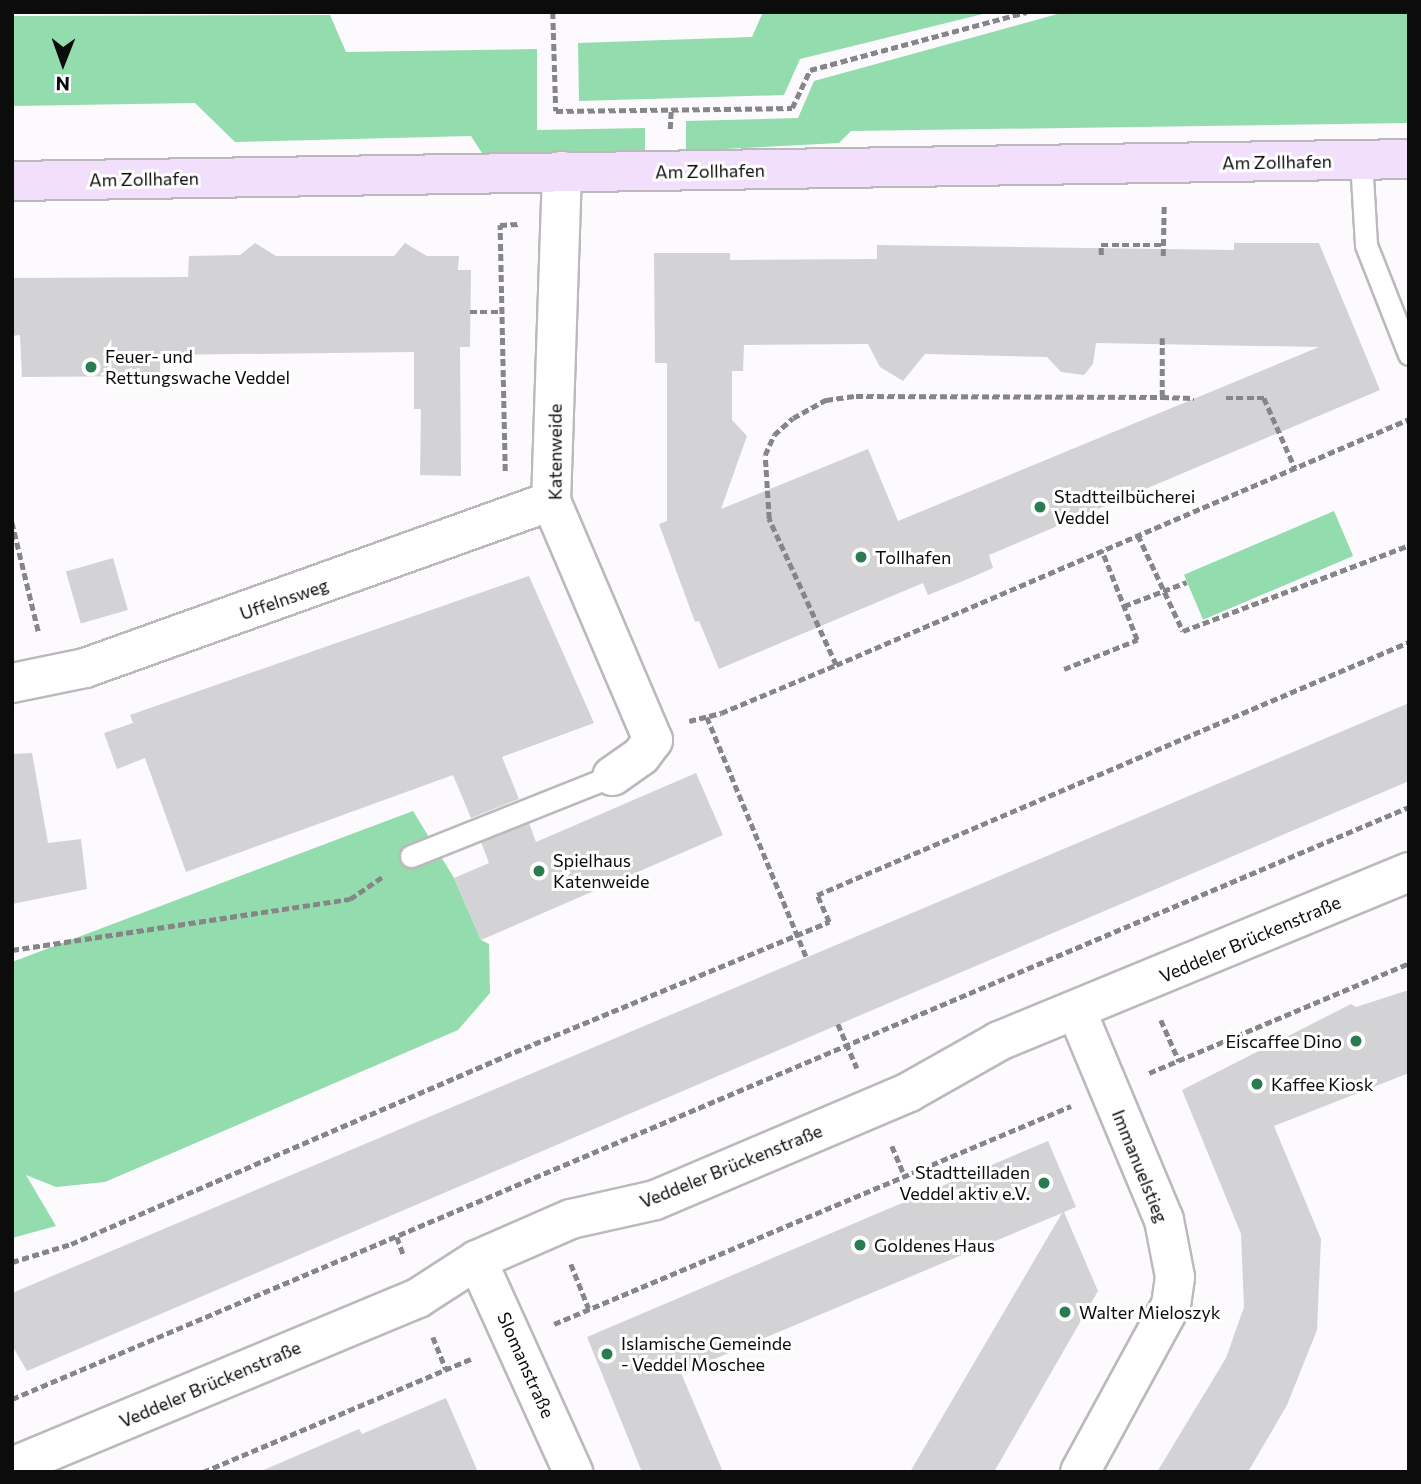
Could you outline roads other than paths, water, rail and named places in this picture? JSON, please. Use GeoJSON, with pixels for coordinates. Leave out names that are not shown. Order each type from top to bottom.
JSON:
{"type":"FeatureCollection","features":[{"type":"Feature","properties":{"kind":"street","name":"Am Zollhafen"},"geometry":{"type":"LineString","coordinates":[[12,181],[1409,159]]}},
{"type":"Feature","properties":{"kind":"street","name":"Katenweide"},"geometry":{"type":"LineString","coordinates":[[562,172],[551,501],[653,740],[642,756],[612,776]]}},
{"type":"Feature","properties":{"kind":"street","name":"Uffelnsweg"},"geometry":{"type":"LineString","coordinates":[[12,683],[49,677],[336,581],[551,501]]}},
{"type":"Feature","properties":{"kind":"street","name":"Veddeler Brückenstraße"},"geometry":{"type":"LineString","coordinates":[[12,1467],[418,1298],[477,1260],[572,1219],[655,1200],[909,1092],[999,1041],[1077,1012],[1409,872]]}},
{"type":"Feature","properties":{"kind":"street","name":"Immanuelstieg"},"geometry":{"type":"LineString","coordinates":[[1077,1012],[1164,1220],[1175,1277],[1171,1305],[1080,1472]]}},
{"type":"Feature","properties":{"kind":"street","name":"Slomanstraße"},"geometry":{"type":"LineString","coordinates":[[477,1260],[573,1472]]}},
{"type":"Feature","properties":{"kind":"lane"},"geometry":{"type":"LineString","coordinates":[[1361,160],[1366,245],[1409,354]]}},
{"type":"Feature","properties":{"kind":"lane"},"geometry":{"type":"LineString","coordinates":[[411,856],[612,776]]}},
{"type":"Feature","properties":{"kind":"place","name":"Feuer- und Rettungswache Veddel"},"geometry":{"type":"Point","coordinates":[91,367]}},
{"type":"Feature","properties":{"kind":"place","name":"Stadtteilbücherei Veddel"},"geometry":{"type":"Point","coordinates":[1040,507]}},
{"type":"Feature","properties":{"kind":"place","name":"Tollhafen"},"geometry":{"type":"Point","coordinates":[861,557]}},
{"type":"Feature","properties":{"kind":"place","name":"Spielhaus Katenweide"},"geometry":{"type":"Point","coordinates":[539,871]}},
{"type":"Feature","properties":{"kind":"place","name":"Eiscaffee Dino"},"geometry":{"type":"Point","coordinates":[1356,1041]}},
{"type":"Feature","properties":{"kind":"place","name":"Kaffee Kiosk"},"geometry":{"type":"Point","coordinates":[1257,1084]}},
{"type":"Feature","properties":{"kind":"place","name":"Stadtteilladen Veddel aktiv e.V."},"geometry":{"type":"Point","coordinates":[1044,1183]}},
{"type":"Feature","properties":{"kind":"place","name":"Goldenes Haus"},"geometry":{"type":"Point","coordinates":[860,1245]}},
{"type":"Feature","properties":{"kind":"place","name":"Walter Mieloszyk"},"geometry":{"type":"Point","coordinates":[1065,1312]}},
{"type":"Feature","properties":{"kind":"place","name":"Islamische Gemeinde - Veddel Moschee"},"geometry":{"type":"Point","coordinates":[607,1354]}}]}
